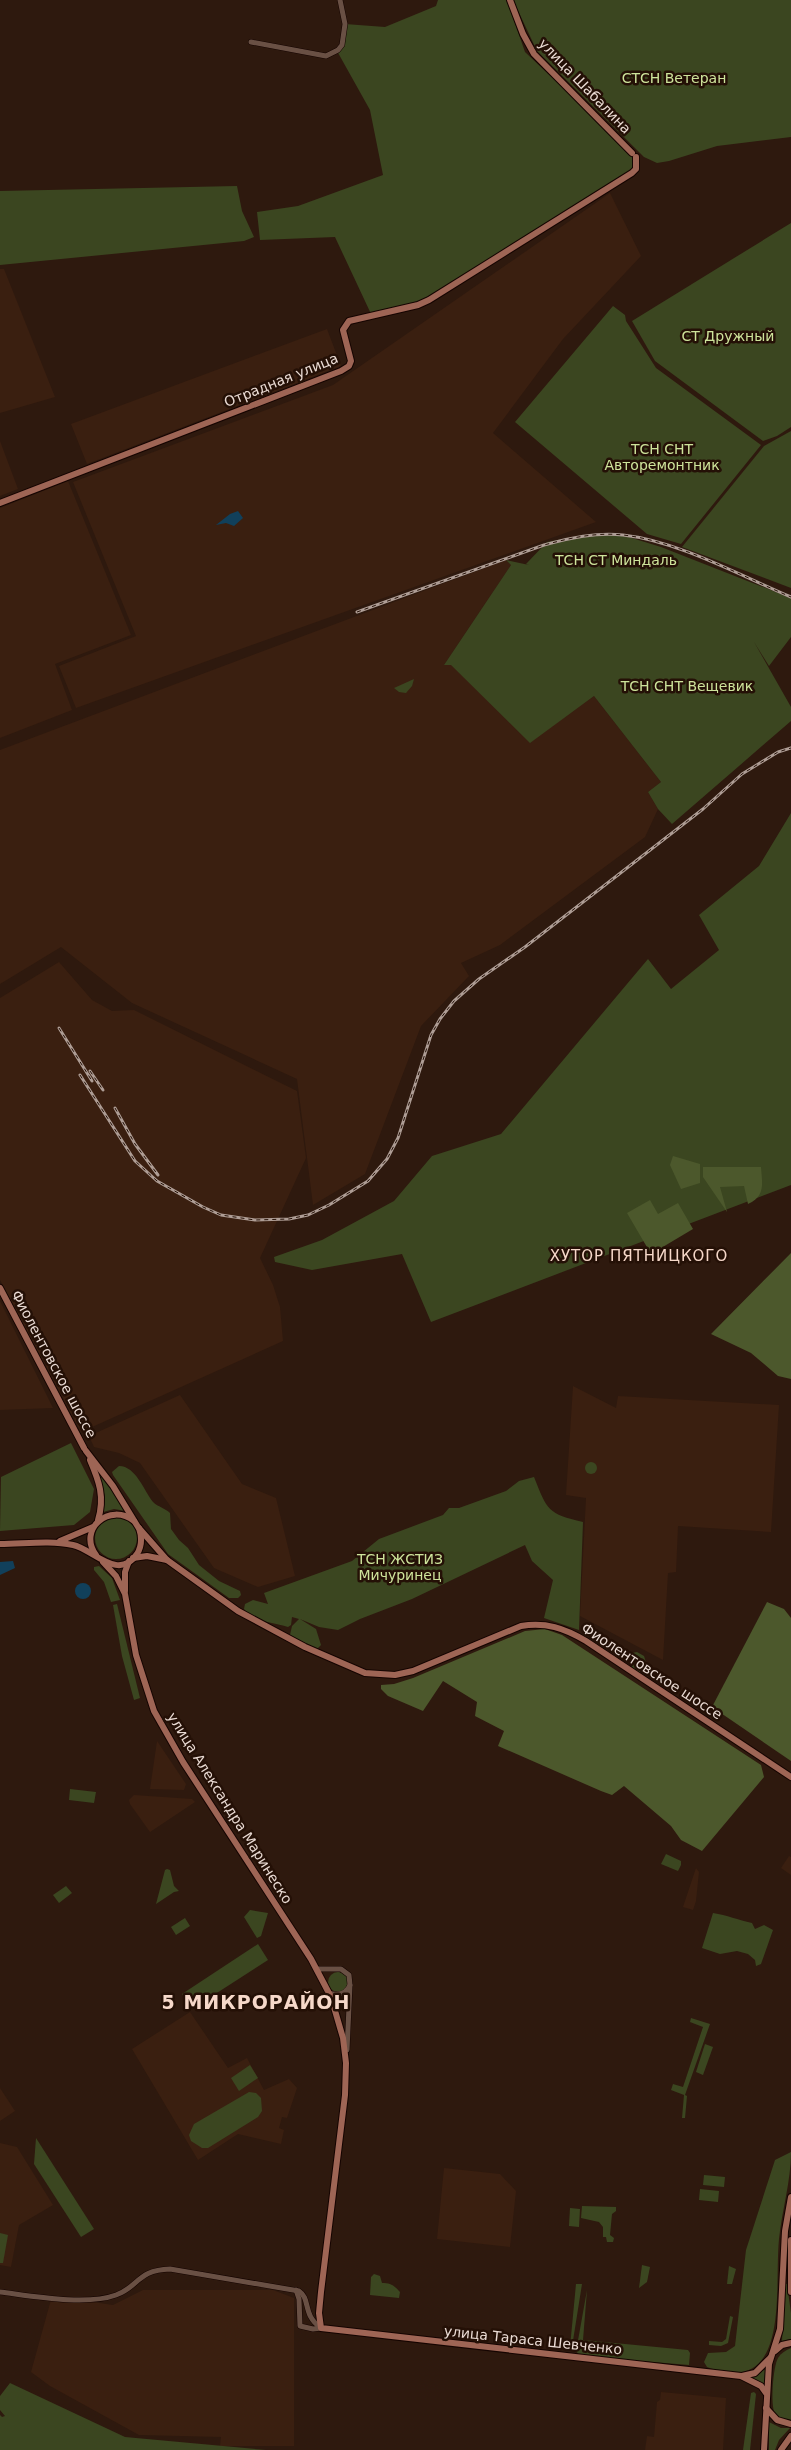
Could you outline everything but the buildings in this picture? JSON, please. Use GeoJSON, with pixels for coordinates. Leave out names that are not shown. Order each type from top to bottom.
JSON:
{"type":"FeatureCollection","features":[{"type":"Feature","properties":{"kind":"main road","name":"улица Шабалина"},"geometry":{"type":"LineString","coordinates":[[510,0],[522,34],[534,54],[634,155]]}},
{"type":"Feature","properties":{"kind":"main road","name":"Отрадная улица"},"geometry":{"type":"LineString","coordinates":[[0,503],[341,371],[349,366],[351,361],[343,330],[349,321],[418,305],[429,300],[632,173],[636,168],[634,155]]}},
{"type":"Feature","properties":{"kind":"main road","name":"Фиолентовское шоссе"},"geometry":{"type":"LineString","coordinates":[[0,1288],[85,1449],[102,1491],[101,1509],[91,1533],[91,1546],[101,1560]]}},
{"type":"Feature","properties":{"kind":"main road","name":"Фиолентовское шоссе"},"geometry":{"type":"LineString","coordinates":[[85,1449],[113,1486],[136,1524],[167,1560],[254,1620],[316,1652],[365,1673],[377,1676],[395,1675],[413,1671],[521,1626],[537,1623],[551,1625],[586,1641],[791,1776]]}},
{"type":"Feature","properties":{"kind":"main road","name":"Фиолентовское шоссе"},"geometry":{"type":"LineString","coordinates":[[56,1542],[76,1536],[103,1517],[116,1514],[123,1514],[136,1524]]}},
{"type":"Feature","properties":{"kind":"main road"},"geometry":{"type":"LineString","coordinates":[[131,1560],[140,1547],[141,1534],[136,1524]]}},
{"type":"Feature","properties":{"kind":"main road","name":"Фиолентовское шоссе"},"geometry":{"type":"LineString","coordinates":[[0,1544],[56,1542],[80,1547],[101,1560],[116,1565],[147,1556],[167,1560]]}},
{"type":"Feature","properties":{"kind":"main road","name":"улица Александра Маринеско"},"geometry":{"type":"LineString","coordinates":[[101,1560],[116,1576],[125,1594]]}},
{"type":"Feature","properties":{"kind":"main road","name":"улица Александра Маринеско"},"geometry":{"type":"LineString","coordinates":[[131,1560],[125,1572],[125,1594],[136,1655],[154,1711],[183,1762],[317,1969],[328,1993],[343,2038],[346,2063],[342,2123],[320,2302],[319,2320],[322,2328]]}},
{"type":"Feature","properties":{"kind":"main road"},"geometry":{"type":"LineString","coordinates":[[764,2450],[766,2393],[772,2355],[780,2329],[785,2231],[791,2197]]}},
{"type":"Feature","properties":{"kind":"main road"},"geometry":{"type":"LineString","coordinates":[[791,2240],[791,2292]]}},
{"type":"Feature","properties":{"kind":"main road","name":"улица Тараса Шевченко"},"geometry":{"type":"LineString","coordinates":[[322,2328],[741,2376],[761,2386],[766,2393]]}},
{"type":"Feature","properties":{"kind":"main road"},"geometry":{"type":"LineString","coordinates":[[741,2376],[755,2374],[782,2345],[791,2343]]}},
{"type":"Feature","properties":{"kind":"main road"},"geometry":{"type":"LineString","coordinates":[[765,2407],[777,2420],[791,2424]]}},
{"type":"Feature","properties":{"kind":"main road"},"geometry":{"type":"LineString","coordinates":[[781,2450],[791,2436]]}},
{"type":"Feature","properties":{"kind":"street"},"geometry":{"type":"LineString","coordinates":[[251,42],[326,56],[338,50],[342,45],[345,24],[340,0]]}},
{"type":"Feature","properties":{"kind":"street"},"geometry":{"type":"LineString","coordinates":[[317,1969],[344,1971],[348,1975],[350,1985],[347,1991],[341,1994],[328,1993]]}},
{"type":"Feature","properties":{"kind":"street"},"geometry":{"type":"LineString","coordinates":[[320,1976],[330,1970]]}},
{"type":"Feature","properties":{"kind":"street","name":"улица Александра Маринеско"},"geometry":{"type":"LineString","coordinates":[[346,2063],[350,1985]]}},
{"type":"Feature","properties":{"kind":"street"},"geometry":{"type":"LineString","coordinates":[[0,2292],[85,2300],[105,2298],[118,2295],[142,2276],[157,2270],[170,2269],[296,2290],[303,2294],[310,2318],[322,2328]]}},
{"type":"Feature","properties":{"kind":"street","name":"улица Тараса Шевченко"},"geometry":{"type":"LineString","coordinates":[[296,2290],[299,2299],[300,2326],[313,2329],[322,2328]]}},
{"type":"Feature","properties":{"kind":"shaded area"},"geometry":{"type":"Polygon","coordinates":[[[610,193],[641,256],[563,339],[493,433],[596,522],[76,708],[59,666],[136,636],[73,482],[333,385],[610,193]]]}},
{"type":"Feature","properties":{"kind":"shaded area"},"geometry":{"type":"Polygon","coordinates":[[[0,269],[4,269],[55,397],[0,413],[0,269]]]}},
{"type":"Feature","properties":{"kind":"shaded area"},"geometry":{"type":"Polygon","coordinates":[[[327,329],[341,366],[87,464],[71,424],[327,329]]]}},
{"type":"Feature","properties":{"kind":"shaded area"},"geometry":{"type":"Polygon","coordinates":[[[0,441],[18,489],[0,496],[0,441]]]}},
{"type":"Feature","properties":{"kind":"shaded area"},"geometry":{"type":"Polygon","coordinates":[[[68,481],[131,635],[55,664],[72,710],[0,738],[0,508],[68,481]]]}},
{"type":"Feature","properties":{"kind":"shaded area"},"geometry":{"type":"Polygon","coordinates":[[[506,560],[511,565],[444,665],[451,664],[530,742],[594,696],[661,782],[648,792],[658,809],[645,837],[500,945],[461,963],[469,976],[421,1026],[365,1174],[313,1205],[297,1079],[132,1003],[61,947],[0,984],[0,750],[506,560]]]}},
{"type":"Feature","properties":{"kind":"shaded area"},"geometry":{"type":"Polygon","coordinates":[[[59,962],[92,1000],[112,1011],[134,1010],[297,1091],[306,1158],[260,1258],[273,1285],[280,1307],[283,1341],[81,1432],[0,1280],[0,998],[59,962]]]}},
{"type":"Feature","properties":{"kind":"shaded area"},"geometry":{"type":"Polygon","coordinates":[[[0,1301],[53,1408],[0,1410],[0,1301]]]}},
{"type":"Feature","properties":{"kind":"shaded area"},"geometry":{"type":"Polygon","coordinates":[[[573,1386],[616,1408],[618,1396],[779,1405],[771,1532],[678,1526],[676,1572],[668,1573],[663,1660],[580,1616],[586,1498],[566,1495],[573,1386]]]}},
{"type":"Feature","properties":{"kind":"shaded area"},"geometry":{"type":"Polygon","coordinates":[[[180,1395],[242,1484],[276,1498],[295,1576],[258,1587],[214,1568],[140,1463],[119,1453],[94,1447],[89,1436],[180,1395]]]}},
{"type":"Feature","properties":{"kind":"shaded area"},"geometry":{"type":"Polygon","coordinates":[[[157,1741],[186,1784],[184,1790],[150,1789],[157,1741]]]}},
{"type":"Feature","properties":{"kind":"shaded area"},"geometry":{"type":"Polygon","coordinates":[[[134,1795],[192,1799],[195,1802],[150,1832],[130,1804],[129,1800],[134,1795]]]}},
{"type":"Feature","properties":{"kind":"shaded area"},"geometry":{"type":"Polygon","coordinates":[[[789,1856],[791,1857],[791,1875],[781,1868],[789,1856]]]}},
{"type":"Feature","properties":{"kind":"shaded area"},"geometry":{"type":"Polygon","coordinates":[[[696,1868],[699,1872],[696,1901],[693,1910],[683,1907],[696,1868]]]}},
{"type":"Feature","properties":{"kind":"shaded area"},"geometry":{"type":"Polygon","coordinates":[[[190,2012],[228,2068],[247,2058],[264,2090],[289,2079],[297,2088],[287,2118],[282,2117],[279,2128],[284,2130],[281,2144],[238,2134],[198,2160],[132,2049],[190,2012]]]}},
{"type":"Feature","properties":{"kind":"shaded area"},"geometry":{"type":"Polygon","coordinates":[[[0,2088],[15,2111],[0,2121],[0,2088]]]}},
{"type":"Feature","properties":{"kind":"shaded area"},"geometry":{"type":"Polygon","coordinates":[[[0,2143],[17,2147],[53,2205],[19,2225],[11,2267],[0,2265],[0,2143]]]}},
{"type":"Feature","properties":{"kind":"shaded area"},"geometry":{"type":"Polygon","coordinates":[[[444,2168],[500,2174],[516,2191],[510,2247],[437,2239],[444,2168]]]}},
{"type":"Feature","properties":{"kind":"shaded area"},"geometry":{"type":"Polygon","coordinates":[[[143,2290],[273,2290],[294,2298],[294,2446],[220,2446],[221,2437],[139,2435],[50,2386],[31,2372],[52,2296],[113,2305],[143,2290]]]}},
{"type":"Feature","properties":{"kind":"shaded area"},"geometry":{"type":"Polygon","coordinates":[[[661,2392],[726,2398],[723,2450],[645,2450],[647,2436],[654,2437],[657,2402],[660,2400],[661,2392]]]}},
{"type":"Feature","properties":{"kind":"green space"},"geometry":{"type":"Polygon","coordinates":[[[438,0],[507,0],[525,52],[632,153],[637,163],[632,173],[429,300],[372,316],[335,237],[260,240],[257,212],[298,206],[383,175],[370,110],[337,51],[342,45],[345,24],[385,27],[436,6],[438,0]]]}},
{"type":"Feature","properties":{"kind":"green space","name":"СТСН Ветеран"},"geometry":{"type":"Polygon","coordinates":[[[513,0],[791,0],[791,137],[717,146],[657,163],[644,157],[537,51],[513,0]]]}},
{"type":"Feature","properties":{"kind":"green space"},"geometry":{"type":"Polygon","coordinates":[[[237,186],[242,211],[254,237],[244,241],[0,265],[0,191],[237,186]]]}},
{"type":"Feature","properties":{"kind":"green space","name":"СТ Дружный"},"geometry":{"type":"Polygon","coordinates":[[[791,223],[791,427],[777,436],[763,441],[655,361],[632,321],[791,223]]]}},
{"type":"Feature","properties":{"kind":"green space","name":"ТСН СНТ Авторемонтник"},"geometry":{"type":"Polygon","coordinates":[[[613,306],[625,315],[626,321],[656,368],[761,445],[681,544],[647,534],[515,422],[613,306]]]}},
{"type":"Feature","properties":{"kind":"green space"},"geometry":{"type":"Polygon","coordinates":[[[791,431],[791,588],[682,547],[764,446],[791,431]]]}},
{"type":"Feature","properties":{"kind":"green space","name":"ТСН СНТ Вещевик"},"geometry":{"type":"Polygon","coordinates":[[[619,534],[661,547],[791,598],[791,637],[769,666],[754,642],[791,707],[791,721],[672,824],[658,809],[648,792],[661,782],[594,696],[530,743],[451,665],[444,665],[511,565],[506,560],[529,565],[526,564],[547,542],[579,536],[619,534]]]}},
{"type":"Feature","properties":{"kind":"green space"},"geometry":{"type":"Polygon","coordinates":[[[414,679],[412,686],[406,693],[399,692],[394,688],[414,679]]]}},
{"type":"Feature","properties":{"kind":"green space"},"geometry":{"type":"Polygon","coordinates":[[[791,813],[791,1185],[431,1322],[402,1254],[312,1270],[275,1262],[274,1257],[322,1240],[394,1201],[432,1156],[501,1134],[648,959],[671,989],[719,950],[699,915],[759,866],[791,813]]]}},
{"type":"Feature","properties":{"kind":"green space"},"geometry":{"type":"Polygon","coordinates":[[[673,1156],[700,1164],[700,1183],[681,1189],[670,1165],[673,1156]]]}},
{"type":"Feature","properties":{"kind":"green space"},"geometry":{"type":"Polygon","coordinates":[[[703,1167],[761,1167],[762,1188],[758,1197],[748,1204],[744,1186],[720,1187],[727,1212],[703,1177],[703,1167]]]}},
{"type":"Feature","properties":{"kind":"green space"},"geometry":{"type":"Polygon","coordinates":[[[650,1200],[658,1214],[678,1203],[693,1229],[651,1254],[627,1213],[650,1200]]]}},
{"type":"Feature","properties":{"kind":"green space"},"geometry":{"type":"Polygon","coordinates":[[[791,1253],[791,1379],[778,1376],[751,1353],[711,1334],[791,1253]]]}},
{"type":"Feature","properties":{"kind":"green space"},"geometry":{"type":"Polygon","coordinates":[[[71,1443],[94,1489],[90,1512],[74,1525],[0,1531],[1,1477],[71,1443]]]}},
{"type":"Feature","properties":{"kind":"green space"},"geometry":{"type":"Polygon","coordinates":[[[591,1462],[597,1468],[591,1474],[585,1468],[591,1462]]]}},
{"type":"Feature","properties":{"kind":"green space"},"geometry":{"type":"Polygon","coordinates":[[[119,1466],[125,1467],[135,1474],[153,1502],[170,1513],[171,1529],[188,1548],[199,1565],[219,1581],[240,1591],[241,1595],[238,1598],[229,1598],[168,1554],[113,1475],[112,1472],[119,1466]]]}},
{"type":"Feature","properties":{"kind":"green space"},"geometry":{"type":"Polygon","coordinates":[[[96,1468],[126,1511],[114,1509],[103,1512],[105,1496],[96,1468]]]}},
{"type":"Feature","properties":{"kind":"green space","name":"ТСН ЖСТИЗ Мичуринец"},"geometry":{"type":"Polygon","coordinates":[[[534,1477],[542,1497],[550,1509],[562,1516],[583,1522],[579,1630],[544,1618],[553,1580],[532,1561],[525,1545],[412,1599],[360,1619],[338,1630],[319,1627],[300,1619],[316,1629],[321,1645],[317,1649],[290,1635],[292,1626],[299,1619],[292,1617],[291,1625],[288,1627],[253,1617],[244,1609],[245,1604],[253,1600],[268,1604],[264,1593],[352,1561],[379,1539],[443,1515],[449,1508],[459,1508],[506,1491],[519,1481],[534,1477]]]}},
{"type":"Feature","properties":{"kind":"green space"},"geometry":{"type":"Polygon","coordinates":[[[112,1517],[120,1517],[131,1523],[137,1538],[131,1553],[120,1559],[112,1559],[101,1553],[95,1542],[95,1534],[101,1523],[112,1517]]]}},
{"type":"Feature","properties":{"kind":"green space"},"geometry":{"type":"Polygon","coordinates":[[[99,1566],[112,1578],[120,1600],[111,1602],[104,1582],[94,1570],[94,1567],[99,1566]]]}},
{"type":"Feature","properties":{"kind":"green space"},"geometry":{"type":"Polygon","coordinates":[[[767,1602],[784,1609],[791,1618],[791,1761],[712,1707],[767,1602]]]}},
{"type":"Feature","properties":{"kind":"green space"},"geometry":{"type":"Polygon","coordinates":[[[117,1604],[140,1698],[134,1700],[122,1656],[113,1605],[117,1604]]]}},
{"type":"Feature","properties":{"kind":"green space"},"geometry":{"type":"Polygon","coordinates":[[[545,1629],[562,1635],[761,1765],[764,1777],[702,1851],[681,1840],[671,1826],[624,1786],[612,1795],[498,1746],[504,1731],[475,1716],[477,1702],[443,1681],[423,1711],[388,1696],[381,1689],[381,1685],[394,1684],[413,1678],[525,1631],[545,1629]]]}},
{"type":"Feature","properties":{"kind":"green space"},"geometry":{"type":"Polygon","coordinates":[[[637,1652],[644,1656],[649,1672],[634,1672],[627,1654],[637,1652]]]}},
{"type":"Feature","properties":{"kind":"green space"},"geometry":{"type":"Polygon","coordinates":[[[70,1789],[96,1792],[94,1803],[69,1800],[70,1789]]]}},
{"type":"Feature","properties":{"kind":"green space"},"geometry":{"type":"Polygon","coordinates":[[[666,1854],[681,1861],[678,1871],[661,1864],[666,1854]]]}},
{"type":"Feature","properties":{"kind":"green space"},"geometry":{"type":"Polygon","coordinates":[[[165,1870],[170,1870],[174,1886],[179,1891],[174,1892],[156,1904],[165,1870]]]}},
{"type":"Feature","properties":{"kind":"green space"},"geometry":{"type":"Polygon","coordinates":[[[66,1886],[72,1893],[59,1903],[53,1895],[66,1886]]]}},
{"type":"Feature","properties":{"kind":"green space"},"geometry":{"type":"Polygon","coordinates":[[[250,1910],[268,1913],[261,1936],[257,1938],[244,1917],[250,1910]]]}},
{"type":"Feature","properties":{"kind":"green space"},"geometry":{"type":"Polygon","coordinates":[[[713,1913],[752,1923],[755,1929],[764,1925],[773,1930],[761,1964],[756,1966],[755,1960],[748,1954],[737,1951],[720,1954],[702,1948],[713,1913]]]}},
{"type":"Feature","properties":{"kind":"green space"},"geometry":{"type":"Polygon","coordinates":[[[185,1918],[190,1926],[176,1935],[171,1927],[185,1918]]]}},
{"type":"Feature","properties":{"kind":"green space"},"geometry":{"type":"Polygon","coordinates":[[[258,1944],[268,1960],[192,2009],[182,1994],[258,1944]]]}},
{"type":"Feature","properties":{"kind":"green space"},"geometry":{"type":"Polygon","coordinates":[[[338,1972],[345,1975],[348,1982],[345,1989],[338,1992],[331,1989],[328,1982],[331,1975],[338,1972]]]}},
{"type":"Feature","properties":{"kind":"green space"},"geometry":{"type":"Polygon","coordinates":[[[691,2018],[710,2024],[685,2095],[687,2096],[685,2118],[682,2118],[684,2095],[671,2090],[673,2084],[683,2087],[703,2027],[690,2022],[691,2018]]]}},
{"type":"Feature","properties":{"kind":"green space"},"geometry":{"type":"Polygon","coordinates":[[[705,2044],[713,2047],[703,2075],[696,2072],[705,2044]]]}},
{"type":"Feature","properties":{"kind":"green space"},"geometry":{"type":"Polygon","coordinates":[[[250,2065],[258,2078],[239,2091],[231,2078],[250,2065]]]}},
{"type":"Feature","properties":{"kind":"green space"},"geometry":{"type":"Polygon","coordinates":[[[249,2092],[256,2093],[261,2098],[262,2111],[258,2117],[208,2148],[202,2148],[191,2141],[189,2135],[194,2124],[249,2092]]]}},
{"type":"Feature","properties":{"kind":"green space"},"geometry":{"type":"Polygon","coordinates":[[[36,2138],[94,2229],[81,2237],[34,2164],[36,2138]]]}},
{"type":"Feature","properties":{"kind":"green space"},"geometry":{"type":"Polygon","coordinates":[[[791,2152],[790,2174],[780,2228],[773,2335],[765,2355],[753,2368],[734,2373],[707,2367],[704,2362],[708,2353],[726,2352],[735,2346],[746,2250],[775,2160],[791,2152]]]}},
{"type":"Feature","properties":{"kind":"green space"},"geometry":{"type":"Polygon","coordinates":[[[704,2175],[725,2177],[724,2187],[703,2185],[704,2175]]]}},
{"type":"Feature","properties":{"kind":"green space"},"geometry":{"type":"Polygon","coordinates":[[[700,2189],[719,2191],[718,2202],[699,2200],[700,2189]]]}},
{"type":"Feature","properties":{"kind":"green space"},"geometry":{"type":"Polygon","coordinates":[[[582,2206],[616,2207],[616,2211],[612,2214],[610,2235],[614,2238],[613,2242],[607,2242],[606,2237],[603,2237],[603,2227],[599,2222],[581,2218],[582,2206]]]}},
{"type":"Feature","properties":{"kind":"green space"},"geometry":{"type":"Polygon","coordinates":[[[570,2208],[580,2209],[579,2227],[569,2226],[570,2208]]]}},
{"type":"Feature","properties":{"kind":"green space"},"geometry":{"type":"Polygon","coordinates":[[[0,2233],[8,2235],[3,2263],[0,2263],[0,2233]]]}},
{"type":"Feature","properties":{"kind":"green space"},"geometry":{"type":"Polygon","coordinates":[[[642,2265],[650,2267],[647,2282],[639,2288],[642,2265]]]}},
{"type":"Feature","properties":{"kind":"green space"},"geometry":{"type":"Polygon","coordinates":[[[729,2266],[736,2269],[732,2284],[727,2284],[729,2266]]]}},
{"type":"Feature","properties":{"kind":"green space"},"geometry":{"type":"Polygon","coordinates":[[[374,2274],[380,2276],[382,2283],[392,2285],[398,2290],[400,2292],[399,2298],[370,2295],[371,2277],[374,2274]]]}},
{"type":"Feature","properties":{"kind":"green space"},"geometry":{"type":"Polygon","coordinates":[[[576,2284],[582,2284],[572,2347],[570,2347],[576,2284]]]}},
{"type":"Feature","properties":{"kind":"green space"},"geometry":{"type":"Polygon","coordinates":[[[785,2284],[787,2284],[791,2313],[791,2339],[782,2341],[785,2284]]]}},
{"type":"Feature","properties":{"kind":"green space"},"geometry":{"type":"Polygon","coordinates":[[[587,2290],[583,2340],[688,2350],[690,2353],[689,2365],[580,2356],[576,2351],[587,2290]]]}},
{"type":"Feature","properties":{"kind":"green space"},"geometry":{"type":"Polygon","coordinates":[[[730,2316],[733,2317],[728,2343],[721,2346],[709,2345],[709,2341],[722,2342],[726,2339],[730,2316]]]}},
{"type":"Feature","properties":{"kind":"green space"},"geometry":{"type":"Polygon","coordinates":[[[791,2348],[791,2420],[782,2419],[775,2414],[772,2395],[778,2358],[791,2348]]]}},
{"type":"Feature","properties":{"kind":"green space"},"geometry":{"type":"Polygon","coordinates":[[[766,2369],[764,2387],[750,2377],[766,2369]]]}},
{"type":"Feature","properties":{"kind":"green space"},"geometry":{"type":"Polygon","coordinates":[[[10,2383],[125,2437],[266,2450],[0,2450],[0,2415],[2,2417],[5,2416],[0,2410],[0,2396],[10,2383]]]}},
{"type":"Feature","properties":{"kind":"green space"},"geometry":{"type":"Polygon","coordinates":[[[754,2392],[756,2394],[750,2450],[743,2450],[751,2393],[754,2392]]]}},
{"type":"Feature","properties":{"kind":"green space"},"geometry":{"type":"Polygon","coordinates":[[[769,2422],[781,2428],[790,2428],[779,2440],[775,2450],[769,2450],[769,2422]]]}},
{"type":"Feature","properties":{"kind":"water"},"geometry":{"type":"Polygon","coordinates":[[[238,511],[243,518],[234,526],[226,523],[216,525],[230,514],[238,511]]]}},
{"type":"Feature","properties":{"kind":"water"},"geometry":{"type":"Polygon","coordinates":[[[13,1561],[15,1568],[0,1575],[0,1562],[13,1561]]]}},
{"type":"Feature","properties":{"kind":"water"},"geometry":{"type":"Polygon","coordinates":[[[80,1583],[86,1583],[91,1588],[89,1597],[80,1599],[75,1594],[75,1588],[80,1583]]]}},
{"type":"Feature","properties":{"kind":"railway"},"geometry":{"type":"LineString","coordinates":[[357,612],[544,545],[573,538],[603,534],[644,538],[687,551],[791,597]]}},
{"type":"Feature","properties":{"kind":"railway"},"geometry":{"type":"LineString","coordinates":[[80,1075],[135,1161],[157,1181],[221,1215],[255,1220],[289,1219],[308,1215],[329,1205],[368,1181],[387,1159],[398,1138],[431,1035],[440,1019],[454,1001],[479,979],[525,947],[703,809],[742,774],[778,752],[791,748]]}},
{"type":"Feature","properties":{"kind":"railway"},"geometry":{"type":"LineString","coordinates":[[59,1028],[92,1081]]}},
{"type":"Feature","properties":{"kind":"railway"},"geometry":{"type":"LineString","coordinates":[[90,1071],[103,1090]]}},
{"type":"Feature","properties":{"kind":"railway"},"geometry":{"type":"LineString","coordinates":[[115,1108],[135,1144],[158,1175]]}},
{"type":"Feature","properties":{"kind":"district","name":"ХУТОР ПЯТНИЦКОГО"},"geometry":{"type":"Point","coordinates":[639,1256]}},
{"type":"Feature","properties":{"kind":"district","name":"5 МИКРОРАЙОН"},"geometry":{"type":"Point","coordinates":[256,2002]}},
{"type":"Feature","properties":{"kind":"park label","name":"ТСН СТ Миндаль"},"geometry":{"type":"Point","coordinates":[616,560]}}]}
